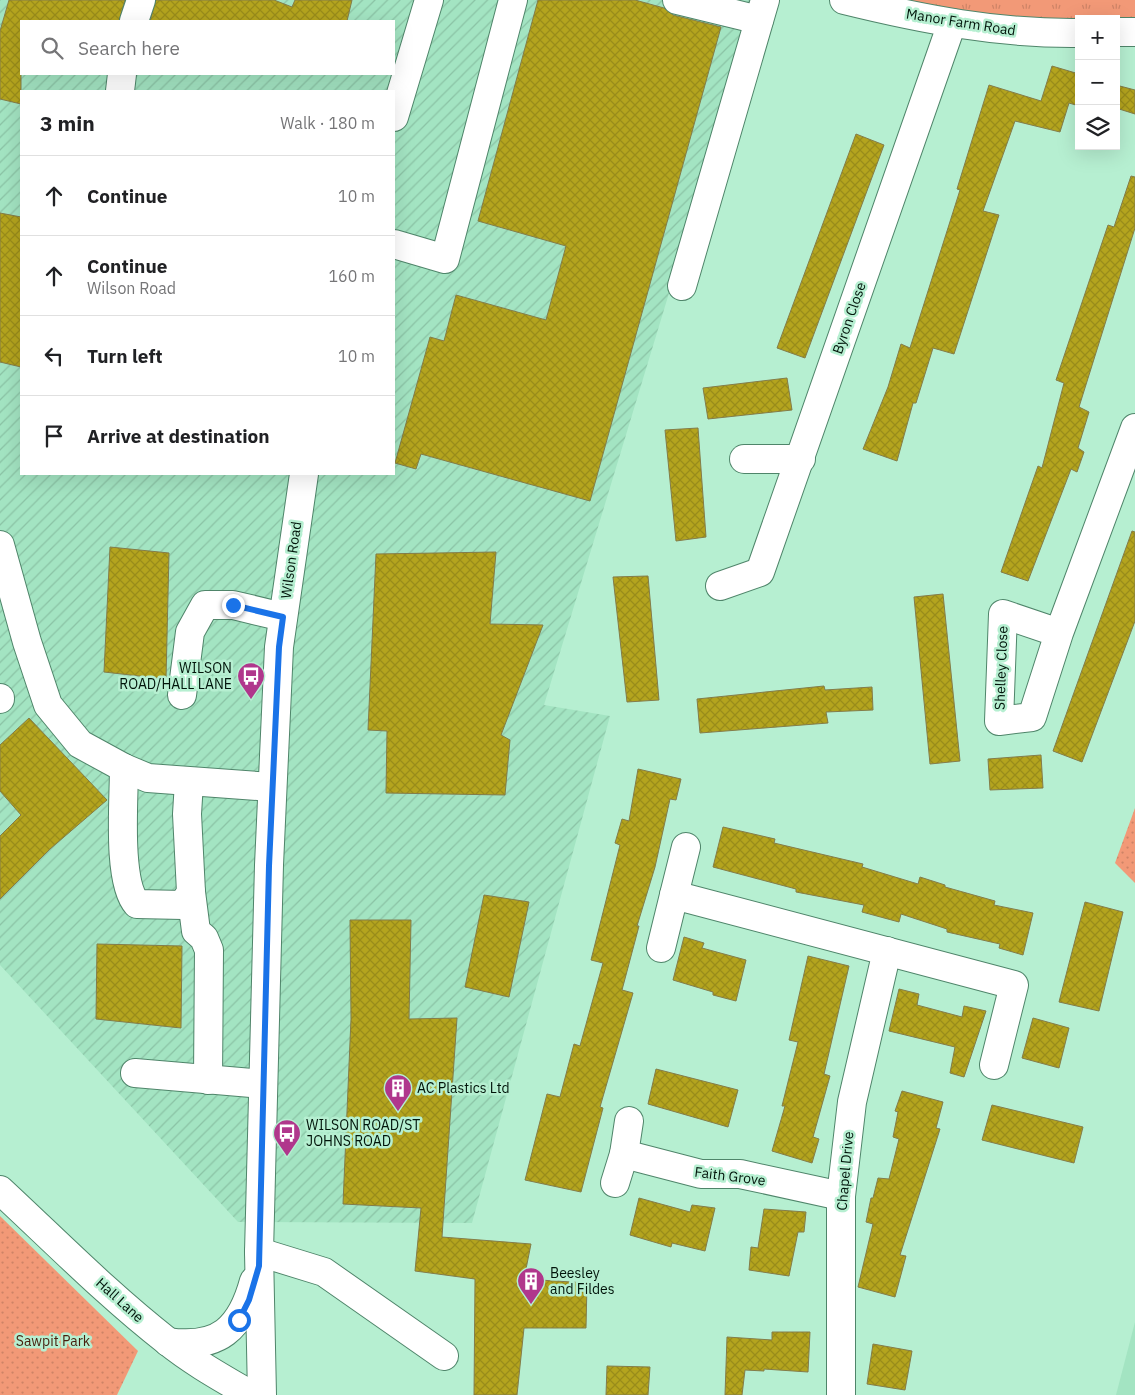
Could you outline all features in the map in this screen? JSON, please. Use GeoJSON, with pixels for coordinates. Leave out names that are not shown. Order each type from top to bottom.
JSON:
{"type":"FeatureCollection","features":[{"type":"Feature","properties":{"kind":"street"},"geometry":{"type":"LineString","coordinates":[[134,20],[140,0]]}},
{"type":"Feature","properties":{"kind":"street"},"geometry":{"type":"LineString","coordinates":[[395,115],[429,0]]}},
{"type":"Feature","properties":{"kind":"street"},"geometry":{"type":"LineString","coordinates":[[395,244],[445,259],[513,0]]}},
{"type":"Feature","properties":{"kind":"street"},"geometry":{"type":"LineString","coordinates":[[677,0],[762,10],[682,286]]}},
{"type":"Feature","properties":{"kind":"street","name":"Manor Farm Road"},"geometry":{"type":"LineString","coordinates":[[844,0],[952,23],[1012,31],[1075,33]]}},
{"type":"Feature","properties":{"kind":"street","name":"Byron Close"},"geometry":{"type":"LineString","coordinates":[[720,586],[760,572],[952,23]]}},
{"type":"Feature","properties":{"kind":"street"},"geometry":{"type":"LineString","coordinates":[[1120,32],[1135,32]]}},
{"type":"Feature","properties":{"kind":"street"},"geometry":{"type":"LineString","coordinates":[[120,90],[122,75]]}},
{"type":"Feature","properties":{"kind":"street"},"geometry":{"type":"LineString","coordinates":[[1059,633],[1135,428]]}},
{"type":"Feature","properties":{"kind":"street"},"geometry":{"type":"LineString","coordinates":[[744,459],[801,458]]}},
{"type":"Feature","properties":{"kind":"street","name":"Wilson Road"},"geometry":{"type":"LineString","coordinates":[[262,1395],[259,1259],[272,787],[279,647],[304,475]]}},
{"type":"Feature","properties":{"kind":"street"},"geometry":{"type":"LineString","coordinates":[[0,545],[27,642],[48,705],[80,744],[124,768],[148,778],[272,787]]}},
{"type":"Feature","properties":{"kind":"street"},"geometry":{"type":"LineString","coordinates":[[182,695],[190,632],[205,605],[233,605],[283,617]]}},
{"type":"Feature","properties":{"kind":"street"},"geometry":{"type":"LineString","coordinates":[[124,768],[125,870],[130,896],[137,904],[183,905],[191,892]]}},
{"type":"Feature","properties":{"kind":"street"},"geometry":{"type":"LineString","coordinates":[[189,782],[187,814],[191,892],[196,931],[204,938],[209,950],[208,1080]]}},
{"type":"Feature","properties":{"kind":"street"},"geometry":{"type":"LineString","coordinates":[[661,948],[686,847]]}},
{"type":"Feature","properties":{"kind":"street"},"geometry":{"type":"LineString","coordinates":[[674,895],[1014,985],[994,1065]]}},
{"type":"Feature","properties":{"kind":"street","name":"Chapel Drive"},"geometry":{"type":"LineString","coordinates":[[841,1395],[841,1196],[852,1102],[887,951]]}},
{"type":"Feature","properties":{"kind":"street"},"geometry":{"type":"LineString","coordinates":[[135,1073],[263,1084]]}},
{"type":"Feature","properties":{"kind":"street"},"geometry":{"type":"LineString","coordinates":[[615,1183],[624,1154],[630,1121]]}},
{"type":"Feature","properties":{"kind":"street","name":"Faith Grove"},"geometry":{"type":"LineString","coordinates":[[624,1154],[701,1174],[740,1174],[841,1196]]}},
{"type":"Feature","properties":{"kind":"street","name":"Hall Lane"},"geometry":{"type":"LineString","coordinates":[[0,1190],[127,1308],[168,1342],[208,1370],[251,1395]]}},
{"type":"Feature","properties":{"kind":"street"},"geometry":{"type":"LineString","coordinates":[[168,1342],[197,1344],[223,1335],[239,1320],[249,1300],[259,1259],[324,1272],[444,1356]]}},
{"type":"Feature","properties":{"kind":"shaded area"},"geometry":{"type":"Polygon","coordinates":[[[0,0],[758,0],[544,705],[610,716],[472,1223],[238,1222],[0,965],[0,0]]]}},
{"type":"Feature","properties":{"kind":"shaded area"},"geometry":{"type":"Polygon","coordinates":[[[1135,1322],[1135,1395],[1116,1395],[1135,1322]]]}},
{"type":"Feature","properties":{"kind":"green space"},"geometry":{"type":"Polygon","coordinates":[[[856,0],[1135,0],[1135,31],[1120,22],[1120,15],[1075,15],[1075,32],[856,0]]]}},
{"type":"Feature","properties":{"kind":"green space"},"geometry":{"type":"Polygon","coordinates":[[[1135,808],[1135,883],[1115,863],[1135,808]]]}},
{"type":"Feature","properties":{"kind":"green space","name":"Sawpit Park"},"geometry":{"type":"Polygon","coordinates":[[[0,1216],[138,1351],[117,1395],[0,1395],[0,1216]]]}},
{"type":"Feature","properties":{"kind":"building"},"geometry":{"type":"Polygon","coordinates":[[[9,0],[125,0],[119,20],[20,20],[20,104],[0,99],[0,31],[9,0]]]}},
{"type":"Feature","properties":{"kind":"building"},"geometry":{"type":"Polygon","coordinates":[[[156,0],[274,0],[292,7],[295,0],[352,0],[347,20],[150,20],[156,0]]]}},
{"type":"Feature","properties":{"kind":"building"},"geometry":{"type":"Polygon","coordinates":[[[538,0],[635,0],[664,8],[673,15],[721,27],[590,501],[421,454],[416,469],[395,463],[430,337],[444,341],[456,295],[546,320],[566,246],[478,221],[538,0]]]}},
{"type":"Feature","properties":{"kind":"building"},"geometry":{"type":"Polygon","coordinates":[[[1052,66],[1075,73],[1075,105],[1069,103],[1060,132],[1015,121],[983,211],[999,215],[954,354],[933,348],[916,403],[913,403],[897,461],[863,449],[888,387],[901,344],[910,348],[960,190],[957,189],[989,85],[1041,101],[1052,66]]]}},
{"type":"Feature","properties":{"kind":"building"},"geometry":{"type":"Polygon","coordinates":[[[1120,86],[1135,90],[1135,114],[1120,109],[1120,86]]]}},
{"type":"Feature","properties":{"kind":"building"},"geometry":{"type":"Polygon","coordinates":[[[856,134],[884,145],[805,358],[777,348],[856,134]]]}},
{"type":"Feature","properties":{"kind":"building"},"geometry":{"type":"Polygon","coordinates":[[[1131,176],[1135,177],[1135,228],[1079,407],[1089,412],[1078,448],[1084,452],[1077,472],[1071,469],[1028,581],[1001,572],[1038,466],[1042,468],[1064,383],[1056,380],[1108,225],[1114,227],[1131,176]]]}},
{"type":"Feature","properties":{"kind":"building"},"geometry":{"type":"Polygon","coordinates":[[[0,213],[20,217],[20,367],[0,362],[0,213]]]}},
{"type":"Feature","properties":{"kind":"building"},"geometry":{"type":"Polygon","coordinates":[[[787,378],[792,410],[708,419],[703,388],[787,378]]]}},
{"type":"Feature","properties":{"kind":"building"},"geometry":{"type":"Polygon","coordinates":[[[698,428],[706,537],[676,541],[665,430],[698,428]]]}},
{"type":"Feature","properties":{"kind":"building"},"geometry":{"type":"Polygon","coordinates":[[[1132,531],[1135,532],[1135,621],[1082,762],[1053,751],[1132,531]]]}},
{"type":"Feature","properties":{"kind":"building"},"geometry":{"type":"Polygon","coordinates":[[[110,547],[169,553],[166,679],[104,672],[110,547]]]}},
{"type":"Feature","properties":{"kind":"building"},"geometry":{"type":"Polygon","coordinates":[[[496,552],[490,624],[543,625],[501,735],[510,740],[505,795],[386,793],[387,731],[368,730],[376,554],[496,552]]]}},
{"type":"Feature","properties":{"kind":"building"},"geometry":{"type":"Polygon","coordinates":[[[648,576],[659,700],[627,702],[613,577],[648,576]]]}},
{"type":"Feature","properties":{"kind":"building"},"geometry":{"type":"Polygon","coordinates":[[[943,594],[960,761],[930,764],[914,597],[943,594]]]}},
{"type":"Feature","properties":{"kind":"building"},"geometry":{"type":"Polygon","coordinates":[[[824,686],[825,690],[872,687],[873,710],[826,712],[828,723],[700,733],[697,699],[824,686]]]}},
{"type":"Feature","properties":{"kind":"building"},"geometry":{"type":"Polygon","coordinates":[[[29,718],[107,800],[50,849],[0,899],[0,836],[21,815],[0,791],[0,745],[29,718]]]}},
{"type":"Feature","properties":{"kind":"building"},"geometry":{"type":"Polygon","coordinates":[[[1041,755],[1043,788],[990,790],[988,759],[1041,755]]]}},
{"type":"Feature","properties":{"kind":"building"},"geometry":{"type":"Polygon","coordinates":[[[638,769],[681,779],[676,800],[670,799],[655,867],[637,926],[639,926],[622,990],[633,993],[600,1107],[603,1108],[581,1192],[525,1180],[547,1094],[560,1097],[574,1044],[580,1046],[603,963],[591,960],[620,845],[615,843],[622,819],[629,821],[638,769]]]}},
{"type":"Feature","properties":{"kind":"building"},"geometry":{"type":"Polygon","coordinates":[[[723,827],[775,839],[774,843],[863,864],[862,867],[918,884],[920,877],[945,885],[945,887],[995,901],[994,905],[1033,913],[1023,955],[999,948],[1000,944],[947,932],[947,929],[901,914],[899,922],[862,912],[864,905],[796,892],[796,889],[713,867],[723,827]]]}},
{"type":"Feature","properties":{"kind":"building"},"geometry":{"type":"Polygon","coordinates":[[[484,895],[529,902],[509,997],[465,987],[484,895]]]}},
{"type":"Feature","properties":{"kind":"building"},"geometry":{"type":"Polygon","coordinates":[[[1085,902],[1123,912],[1099,1011],[1059,1002],[1085,902]]]}},
{"type":"Feature","properties":{"kind":"building"},"geometry":{"type":"Polygon","coordinates":[[[350,920],[411,920],[409,1019],[457,1018],[442,1237],[531,1244],[524,1279],[587,1283],[586,1328],[524,1328],[517,1395],[474,1395],[475,1279],[415,1271],[421,1208],[343,1204],[351,1019],[350,920]]]}},
{"type":"Feature","properties":{"kind":"building"},"geometry":{"type":"Polygon","coordinates":[[[684,937],[704,943],[702,948],[746,960],[736,1001],[713,995],[713,992],[673,980],[684,937]]]}},
{"type":"Feature","properties":{"kind":"building"},"geometry":{"type":"Polygon","coordinates":[[[97,944],[182,946],[181,1028],[96,1019],[97,944]]]}},
{"type":"Feature","properties":{"kind":"building"},"geometry":{"type":"Polygon","coordinates":[[[808,956],[849,966],[824,1074],[830,1076],[813,1137],[819,1139],[812,1163],[772,1151],[785,1106],[782,1106],[798,1042],[789,1040],[808,956]]]}},
{"type":"Feature","properties":{"kind":"building"},"geometry":{"type":"Polygon","coordinates":[[[899,989],[919,994],[917,1005],[962,1017],[964,1006],[986,1011],[964,1077],[950,1073],[955,1047],[889,1031],[899,989]]]}},
{"type":"Feature","properties":{"kind":"building"},"geometry":{"type":"Polygon","coordinates":[[[1033,1018],[1069,1028],[1059,1068],[1022,1058],[1033,1018]]]}},
{"type":"Feature","properties":{"kind":"building"},"geometry":{"type":"Polygon","coordinates":[[[656,1069],[738,1090],[728,1127],[648,1104],[656,1069]]]}},
{"type":"Feature","properties":{"kind":"building"},"geometry":{"type":"Polygon","coordinates":[[[902,1091],[943,1102],[936,1128],[940,1129],[900,1255],[906,1256],[895,1297],[858,1287],[873,1224],[866,1222],[871,1198],[873,1198],[878,1178],[889,1179],[899,1139],[893,1137],[898,1112],[895,1111],[902,1091]]]}},
{"type":"Feature","properties":{"kind":"building"},"geometry":{"type":"Polygon","coordinates":[[[992,1105],[1083,1127],[1074,1163],[982,1140],[992,1105]]]}},
{"type":"Feature","properties":{"kind":"building"},"geometry":{"type":"Polygon","coordinates":[[[639,1198],[690,1212],[692,1205],[715,1208],[705,1251],[672,1243],[671,1247],[630,1235],[639,1198]]]}},
{"type":"Feature","properties":{"kind":"building"},"geometry":{"type":"Polygon","coordinates":[[[764,1209],[806,1212],[804,1232],[798,1232],[789,1276],[749,1270],[751,1247],[758,1248],[764,1209]]]}},
{"type":"Feature","properties":{"kind":"building"},"geometry":{"type":"Polygon","coordinates":[[[772,1332],[810,1332],[808,1372],[764,1369],[764,1371],[745,1370],[742,1395],[725,1395],[727,1337],[772,1340],[772,1332]]]}},
{"type":"Feature","properties":{"kind":"building"},"geometry":{"type":"Polygon","coordinates":[[[873,1344],[912,1351],[905,1390],[867,1384],[873,1344]]]}},
{"type":"Feature","properties":{"kind":"building"},"geometry":{"type":"Polygon","coordinates":[[[607,1366],[650,1367],[648,1395],[606,1395],[607,1366]]]}},
{"type":"Feature","properties":{"kind":"place","name":"WILSON ROAD/HALL LANE"},"geometry":{"type":"Point","coordinates":[251,700]}},
{"type":"Feature","properties":{"kind":"place","name":"AC Plastics Ltd"},"geometry":{"type":"Point","coordinates":[398,1112]}},
{"type":"Feature","properties":{"kind":"place","name":"WILSON ROAD/ST JOHNS ROAD"},"geometry":{"type":"Point","coordinates":[287,1157]}},
{"type":"Feature","properties":{"kind":"place","name":"Beesley and Fildes"},"geometry":{"type":"Point","coordinates":[531,1305]}},
{"type":"Feature","properties":{"kind":"route"},"geometry":{"type":"LineString","coordinates":[[233,605],[283,617],[279,647],[269,866],[259,1266],[249,1300],[239,1320]]}}]}
